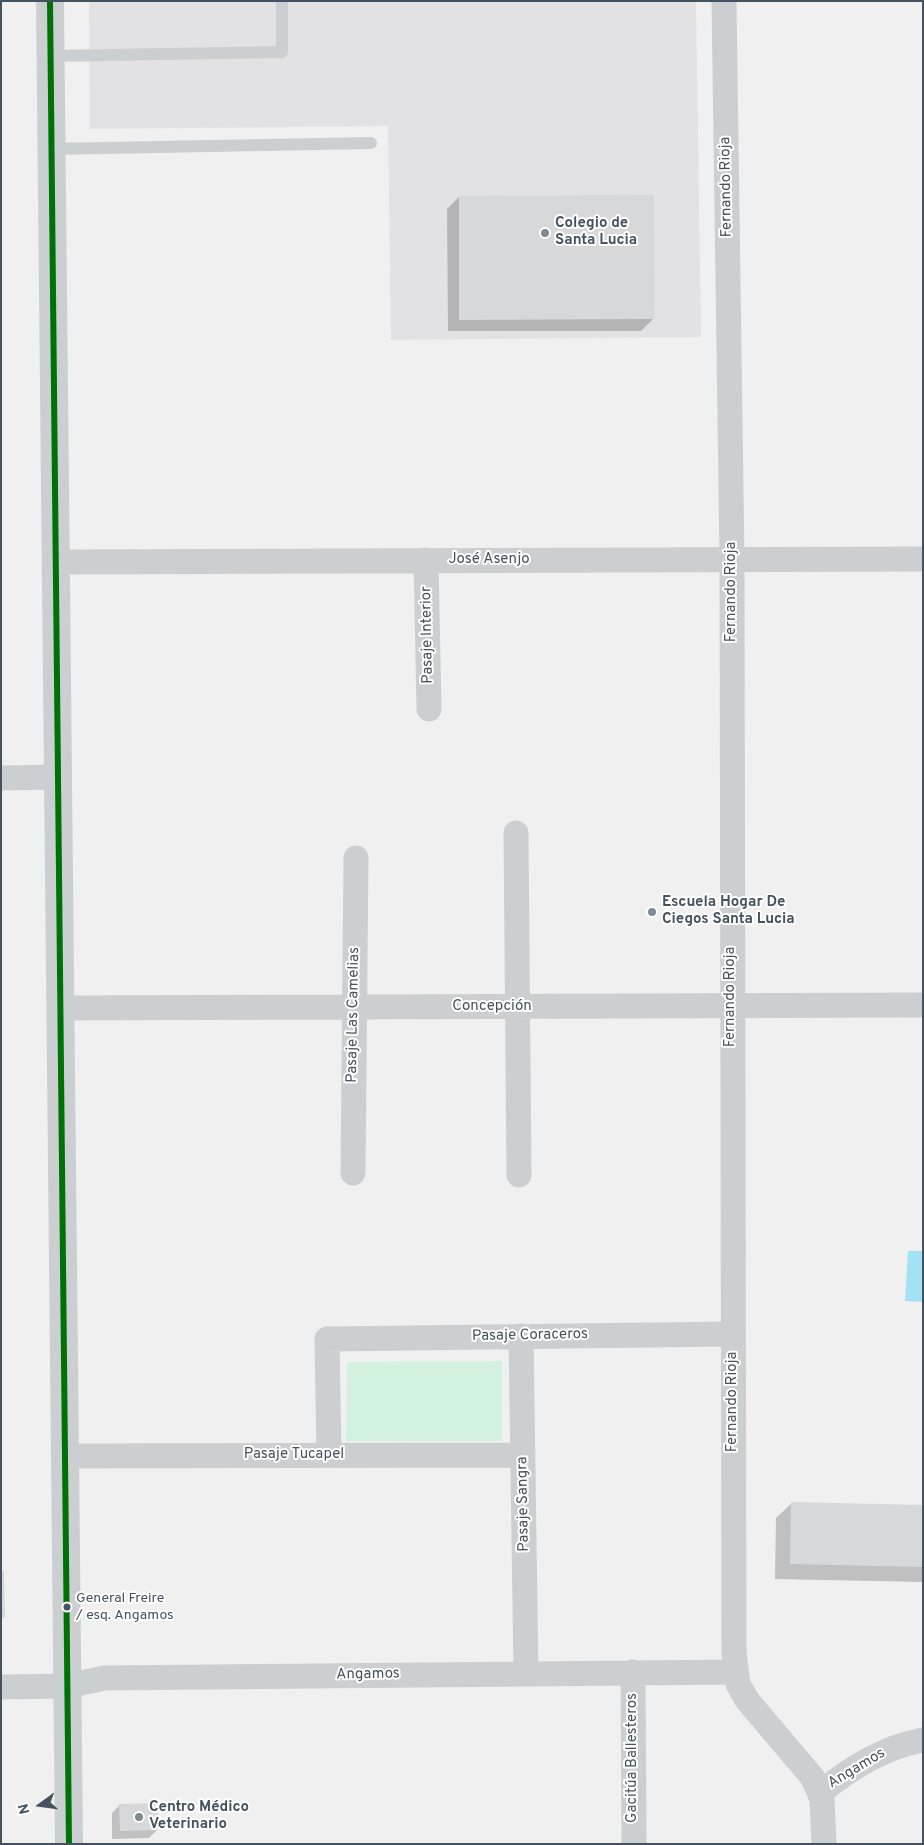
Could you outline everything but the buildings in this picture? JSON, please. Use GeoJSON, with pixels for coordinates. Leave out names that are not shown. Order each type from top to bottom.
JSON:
{"type":"FeatureCollection","features":[{"type":"Feature","properties":{"kind":"street"},"geometry":{"type":"LineString","coordinates":[[50,1],[69,1844]]}},
{"type":"Feature","properties":{"kind":"street","name":"Fernando Rioja"},"geometry":{"type":"LineString","coordinates":[[724,1],[732,559],[732,1334],[736,1672],[738,1684],[747,1700],[813,1778],[821,1792]]}},
{"type":"Feature","properties":{"kind":"street","name":"José Asenjo"},"geometry":{"type":"LineString","coordinates":[[56,562],[923,559]]}},
{"type":"Feature","properties":{"kind":"street","name":"Pasaje Interior"},"geometry":{"type":"LineString","coordinates":[[426,560],[429,709]]}},
{"type":"Feature","properties":{"kind":"street"},"geometry":{"type":"LineString","coordinates":[[1,778],[58,778]]}},
{"type":"Feature","properties":{"kind":"street"},"geometry":{"type":"LineString","coordinates":[[516,834],[519,1175]]}},
{"type":"Feature","properties":{"kind":"street","name":"Pasaje Las Camelias"},"geometry":{"type":"LineString","coordinates":[[353,1173],[356,858]]}},
{"type":"Feature","properties":{"kind":"street","name":"Concepción"},"geometry":{"type":"LineString","coordinates":[[61,1008],[923,1005]]}},
{"type":"Feature","properties":{"kind":"street","name":"Pasaje Coraceros"},"geometry":{"type":"LineString","coordinates":[[329,1456],[327,1340],[732,1334]]}},
{"type":"Feature","properties":{"kind":"street","name":"Pasaje Sangra"},"geometry":{"type":"LineString","coordinates":[[521,1336],[526,1673]]}},
{"type":"Feature","properties":{"kind":"street","name":"Pasaje Tucapel"},"geometry":{"type":"LineString","coordinates":[[66,1456],[523,1455]]}},
{"type":"Feature","properties":{"kind":"street","name":"Gacitúa Ballesteros"},"geometry":{"type":"LineString","coordinates":[[633,1672],[634,1844]]}},
{"type":"Feature","properties":{"kind":"street","name":"Angamos"},"geometry":{"type":"LineString","coordinates":[[1,1687],[68,1686],[104,1678],[736,1672]]}},
{"type":"Feature","properties":{"kind":"street","name":"Angamos"},"geometry":{"type":"LineString","coordinates":[[821,1792],[864,1761],[889,1750],[923,1740]]}},
{"type":"Feature","properties":{"kind":"street"},"geometry":{"type":"LineString","coordinates":[[821,1792],[824,1844]]}},
{"type":"Feature","properties":{"kind":"lane"},"geometry":{"type":"LineString","coordinates":[[50,56],[282,52],[282,1]]}},
{"type":"Feature","properties":{"kind":"lane"},"geometry":{"type":"LineString","coordinates":[[51,149],[371,143]]}},
{"type":"Feature","properties":{"kind":"shaded area","name":"Colegio de Santa Lucia"},"geometry":{"type":"Polygon","coordinates":[[[89,1],[696,1],[701,337],[391,340],[388,126],[90,129],[89,1]]]}},
{"type":"Feature","properties":{"kind":"green space"},"geometry":{"type":"Polygon","coordinates":[[[502,1361],[502,1441],[346,1441],[347,1362],[502,1361]]]}},
{"type":"Feature","properties":{"kind":"water"},"geometry":{"type":"Polygon","coordinates":[[[908,1251],[923,1251],[923,1302],[905,1301],[908,1251]]]}},
{"type":"Feature","properties":{"kind":"transit line"},"geometry":{"type":"LineString","coordinates":[[50,1],[69,1844]]}},
{"type":"Feature","properties":{"kind":"place","name":"Colegio de Santa Lucia"},"geometry":{"type":"Point","coordinates":[545,233]}},
{"type":"Feature","properties":{"kind":"place","name":"Escuela Hogar De Ciegos Santa Lucia"},"geometry":{"type":"Point","coordinates":[652,912]}},
{"type":"Feature","properties":{"kind":"place","name":"General Freire / esq. Angamos"},"geometry":{"type":"Point","coordinates":[67,1607]}},
{"type":"Feature","properties":{"kind":"place","name":"Centro Médico Veterinario"},"geometry":{"type":"Point","coordinates":[139,1817]}}]}
